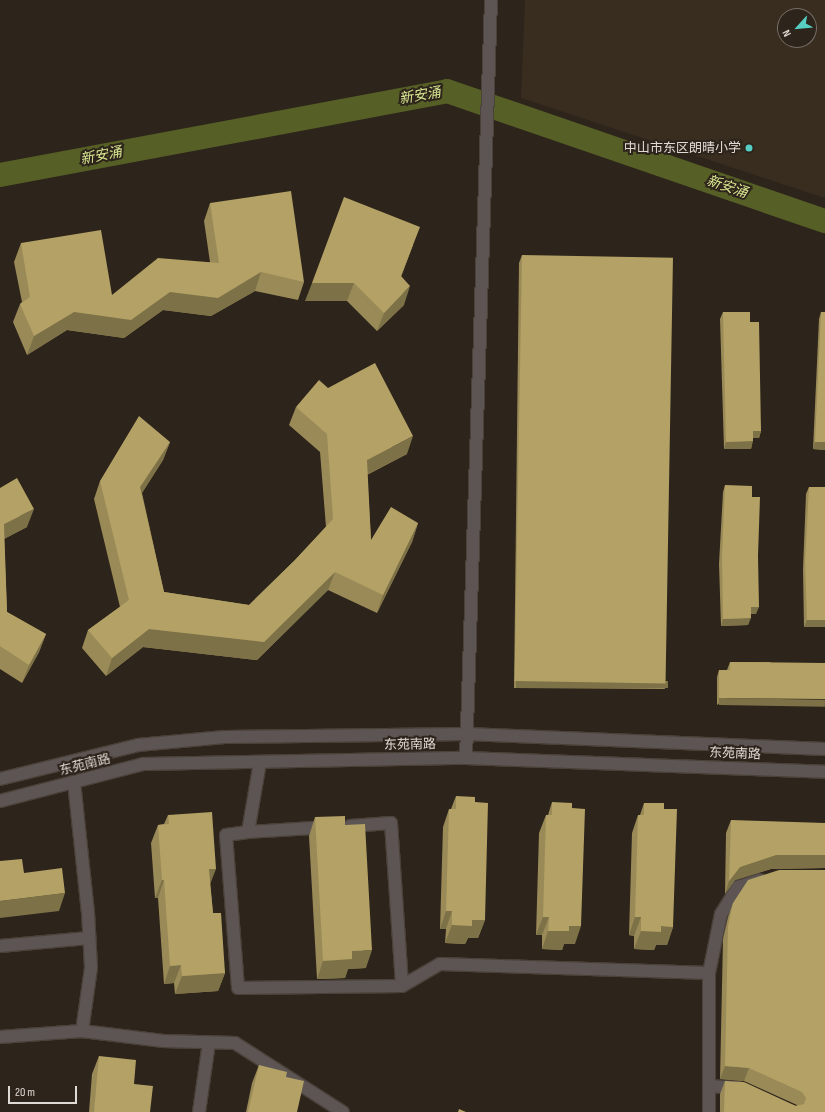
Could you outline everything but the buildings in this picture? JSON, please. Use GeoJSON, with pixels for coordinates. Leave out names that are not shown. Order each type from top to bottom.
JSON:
{"type":"FeatureCollection","features":[{"type":"Feature","properties":{"kind":"street"},"geometry":{"type":"LineString","coordinates":[[466,758],[491,0]]}},
{"type":"Feature","properties":{"kind":"street","name":"东苑南路"},"geometry":{"type":"LineString","coordinates":[[0,779],[138,745],[225,737],[467,734],[825,749]]}},
{"type":"Feature","properties":{"kind":"street","name":"东苑南路"},"geometry":{"type":"LineString","coordinates":[[0,801],[143,764],[466,758],[825,772]]}},
{"type":"Feature","properties":{"kind":"street"},"geometry":{"type":"LineString","coordinates":[[248,832],[260,762]]}},
{"type":"Feature","properties":{"kind":"street"},"geometry":{"type":"LineString","coordinates":[[74,782],[91,968],[82,1031]]}},
{"type":"Feature","properties":{"kind":"street"},"geometry":{"type":"LineString","coordinates":[[402,986],[391,823],[248,832],[226,835],[238,988],[402,986],[440,964],[709,974]]}},
{"type":"Feature","properties":{"kind":"street"},"geometry":{"type":"LineString","coordinates":[[709,1112],[709,974],[721,914],[738,887],[773,876]]}},
{"type":"Feature","properties":{"kind":"street"},"geometry":{"type":"LineString","coordinates":[[0,946],[89,938]]}},
{"type":"Feature","properties":{"kind":"street"},"geometry":{"type":"LineString","coordinates":[[0,1037],[82,1031],[163,1041],[235,1044],[343,1112]]}},
{"type":"Feature","properties":{"kind":"street"},"geometry":{"type":"LineString","coordinates":[[199,1112],[209,1043]]}},
{"type":"Feature","properties":{"kind":"street"},"geometry":{"type":"LineString","coordinates":[[709,1086],[741,1088],[747,1091]]}},
{"type":"Feature","properties":{"kind":"shaded area","name":"中山市东区朗晴小学"},"geometry":{"type":"Polygon","coordinates":[[[525,0],[825,0],[825,198],[521,98],[525,0]]]}},
{"type":"Feature","properties":{"kind":"waterway","name":"新安涌"},"geometry":{"type":"LineString","coordinates":[[0,175],[447,91],[825,221]]}},
{"type":"Feature","properties":{"kind":"place","name":"中山市东区朗晴小学"},"geometry":{"type":"Point","coordinates":[749,148]}}]}
